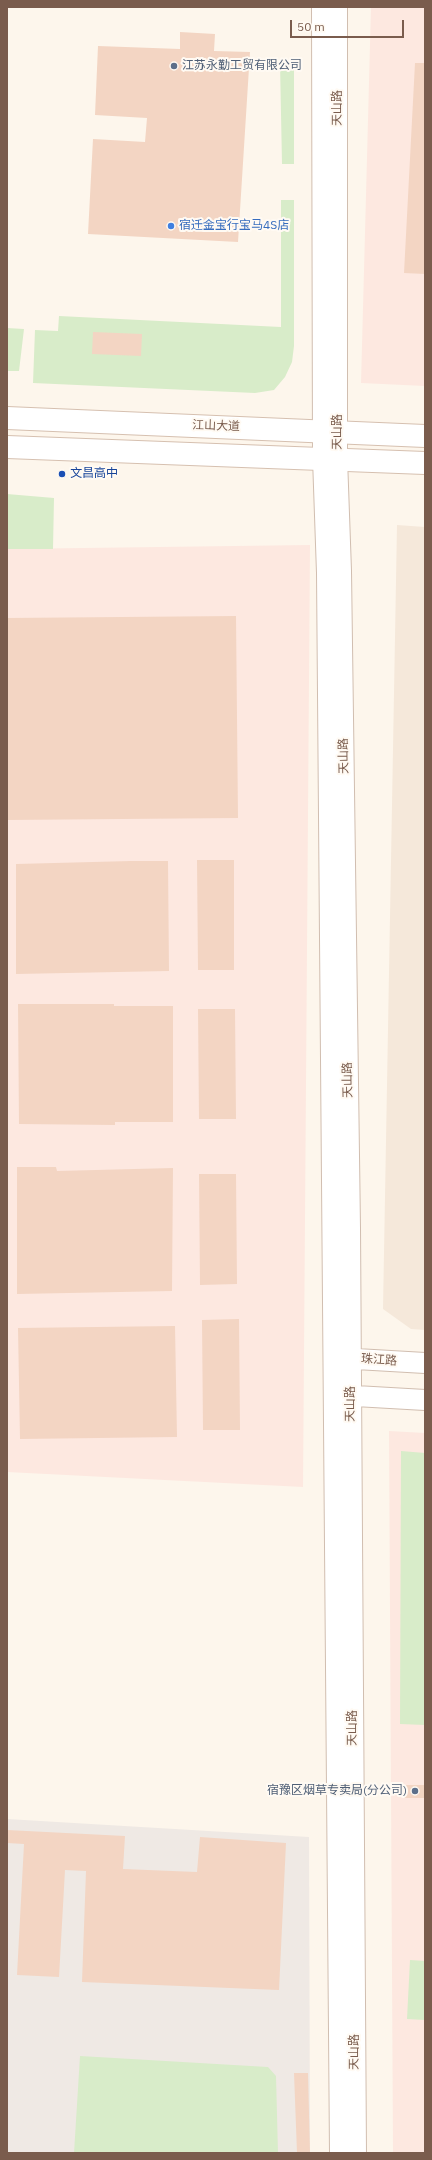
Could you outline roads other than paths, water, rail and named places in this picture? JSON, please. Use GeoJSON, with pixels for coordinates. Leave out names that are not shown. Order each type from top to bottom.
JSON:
{"type":"FeatureCollection","features":[{"type":"Feature","properties":{"kind":"main road","name":"江山大道"},"geometry":{"type":"LineString","coordinates":[[7,418],[425,436]]}},
{"type":"Feature","properties":{"kind":"main road"},"geometry":{"type":"LineString","coordinates":[[7,447],[330,458],[425,463]]}},
{"type":"Feature","properties":{"kind":"street","name":"天山路"},"geometry":{"type":"LineString","coordinates":[[322,7],[330,431],[327,573],[356,2153]]}},
{"type":"Feature","properties":{"kind":"street","name":"天山路"},"geometry":{"type":"LineString","coordinates":[[330,431],[338,7]]}},
{"type":"Feature","properties":{"kind":"street","name":"珠江路"},"geometry":{"type":"LineString","coordinates":[[342,1358],[425,1363]]}},
{"type":"Feature","properties":{"kind":"street","name":"天山路"},"geometry":{"type":"LineString","coordinates":[[340,2153],[343,1395]]}},
{"type":"Feature","properties":{"kind":"street"},"geometry":{"type":"LineString","coordinates":[[343,1395],[425,1400]]}},
{"type":"Feature","properties":{"kind":"place","name":"江苏永勤工贸有限公司"},"geometry":{"type":"Point","coordinates":[174,66]}},
{"type":"Feature","properties":{"kind":"place","name":"宿迁金宝行宝马4S店"},"geometry":{"type":"Point","coordinates":[171,226]}},
{"type":"Feature","properties":{"kind":"place","name":"文昌高中"},"geometry":{"type":"Point","coordinates":[62,474]}},
{"type":"Feature","properties":{"kind":"place","name":"宿豫区烟草专卖局(分公司)"},"geometry":{"type":"Point","coordinates":[415,1791]}}]}
